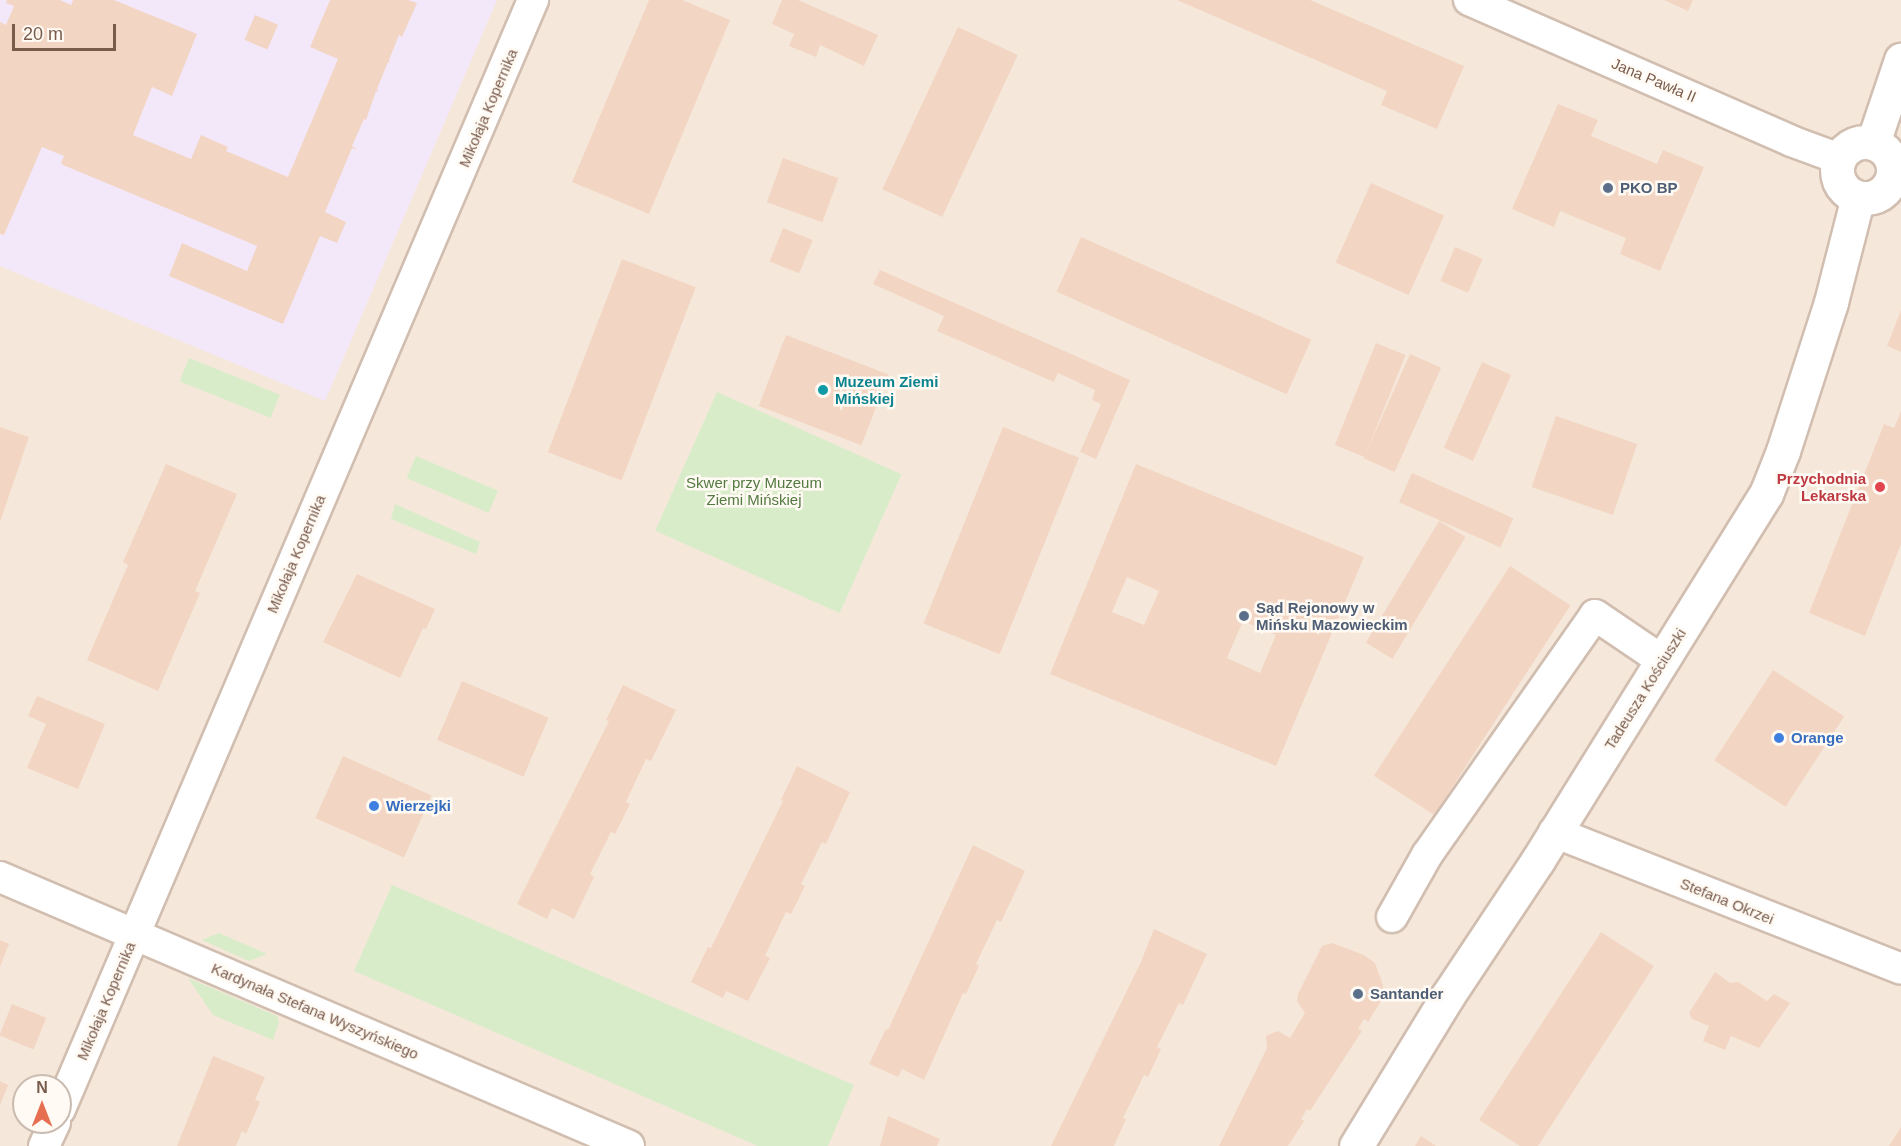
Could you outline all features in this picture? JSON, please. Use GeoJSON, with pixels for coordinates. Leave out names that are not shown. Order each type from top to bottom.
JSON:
{"type":"FeatureCollection","features":[{"type":"Feature","properties":{"kind":"street","name":"Mikołaja Kopernika"},"geometry":{"type":"LineString","coordinates":[[72,1081],[533,0]]}},
{"type":"Feature","properties":{"kind":"street","name":"Jana Pawła II"},"geometry":{"type":"LineString","coordinates":[[1469,0],[1791,141],[1840,159]]}},
{"type":"Feature","properties":{"kind":"street"},"geometry":{"type":"LineString","coordinates":[[1873,143],[1901,60]]}},
{"type":"Feature","properties":{"kind":"street"},"geometry":{"type":"LineString","coordinates":[[1857,143],[1873,143],[1881,147],[1892,160],[1897,179],[1875,197],[1858,197],[1849,193],[1838,178],[1840,159],[1844,152],[1857,143]]}},
{"type":"Feature","properties":{"kind":"street","name":"Tadeusza Kościuszki"},"geometry":{"type":"LineString","coordinates":[[1356,1146],[1447,997],[1554,832],[1766,494],[1783,451],[1831,302],[1858,197]]}},
{"type":"Feature","properties":{"kind":"street"},"geometry":{"type":"LineString","coordinates":[[1392,917],[1427,855],[1595,615],[1663,660]]}},
{"type":"Feature","properties":{"kind":"street","name":"Stefana Okrzei"},"geometry":{"type":"LineString","coordinates":[[1554,832],[1901,969]]}},
{"type":"Feature","properties":{"kind":"street","name":"Kardynała Stefana Wyszyńskiego"},"geometry":{"type":"LineString","coordinates":[[0,877],[629,1146]]}},
{"type":"Feature","properties":{"kind":"shaded area"},"geometry":{"type":"Polygon","coordinates":[[[0,0],[1901,0],[1901,1146],[0,1146],[0,0]]]}},
{"type":"Feature","properties":{"kind":"shaded area"},"geometry":{"type":"Polygon","coordinates":[[[0,0],[497,0],[325,401],[0,266],[0,0]]]}},
{"type":"Feature","properties":{"kind":"green space"},"geometry":{"type":"Polygon","coordinates":[[[189,358],[280,395],[270,418],[180,381],[189,358]]]}},
{"type":"Feature","properties":{"kind":"green space","name":"Skwer przy Muzeum Ziemi Mińskiej"},"geometry":{"type":"Polygon","coordinates":[[[717,392],[902,474],[840,613],[655,531],[717,392]]]}},
{"type":"Feature","properties":{"kind":"green space"},"geometry":{"type":"Polygon","coordinates":[[[416,456],[498,491],[489,513],[407,478],[416,456]]]}},
{"type":"Feature","properties":{"kind":"green space"},"geometry":{"type":"Polygon","coordinates":[[[395,504],[480,542],[476,554],[391,519],[395,504]]]}},
{"type":"Feature","properties":{"kind":"green space"},"geometry":{"type":"Polygon","coordinates":[[[392,885],[854,1085],[828,1146],[758,1146],[354,971],[392,885]]]}},
{"type":"Feature","properties":{"kind":"green space"},"geometry":{"type":"Polygon","coordinates":[[[219,933],[267,954],[249,961],[202,940],[219,933]]]}},
{"type":"Feature","properties":{"kind":"green space"},"geometry":{"type":"Polygon","coordinates":[[[188,978],[277,1016],[279,1022],[273,1040],[213,1015],[188,978]]]}},
{"type":"Feature","properties":{"kind":"building"},"geometry":{"type":"Polygon","coordinates":[[[7,0],[60,0],[71,5],[73,0],[114,0],[197,34],[172,96],[152,87],[133,135],[191,159],[201,135],[228,147],[226,151],[288,177],[338,59],[310,47],[330,0],[408,0],[417,3],[402,37],[399,35],[389,60],[390,63],[388,62],[377,89],[378,92],[376,91],[366,120],[364,119],[352,146],[358,150],[352,148],[325,212],[346,222],[337,243],[320,236],[283,324],[169,276],[182,243],[247,271],[257,246],[63,165],[61,163],[64,156],[42,147],[4,235],[0,234],[0,22],[6,25],[14,6],[6,3],[7,0]]]}},
{"type":"Feature","properties":{"kind":"building"},"geometry":{"type":"Polygon","coordinates":[[[649,0],[682,0],[730,20],[649,214],[572,182],[649,0]]]}},
{"type":"Feature","properties":{"kind":"building"},"geometry":{"type":"Polygon","coordinates":[[[782,0],[798,0],[878,35],[864,66],[820,45],[816,57],[789,46],[794,34],[772,24],[782,0]]]}},
{"type":"Feature","properties":{"kind":"building"},"geometry":{"type":"Polygon","coordinates":[[[1177,0],[1310,0],[1464,66],[1437,129],[1381,105],[1387,91],[1177,0]]]}},
{"type":"Feature","properties":{"kind":"building"},"geometry":{"type":"Polygon","coordinates":[[[1664,0],[1693,0],[1688,11],[1664,0]]]}},
{"type":"Feature","properties":{"kind":"building"},"geometry":{"type":"Polygon","coordinates":[[[255,15],[278,25],[267,50],[244,40],[255,15]]]}},
{"type":"Feature","properties":{"kind":"building"},"geometry":{"type":"Polygon","coordinates":[[[958,27],[1018,55],[942,217],[882,189],[958,27]]]}},
{"type":"Feature","properties":{"kind":"building","name":"PKO BP"},"geometry":{"type":"Polygon","coordinates":[[[1558,104],[1598,120],[1591,136],[1657,164],[1663,150],[1704,167],[1660,271],[1620,254],[1626,238],[1560,211],[1554,227],[1512,209],[1558,104]]]}},
{"type":"Feature","properties":{"kind":"building"},"geometry":{"type":"Polygon","coordinates":[[[783,158],[838,178],[822,222],[767,202],[783,158]]]}},
{"type":"Feature","properties":{"kind":"building"},"geometry":{"type":"Polygon","coordinates":[[[1371,183],[1444,216],[1409,295],[1336,262],[1371,183]]]}},
{"type":"Feature","properties":{"kind":"building"},"geometry":{"type":"Polygon","coordinates":[[[783,228],[813,240],[799,273],[770,261],[783,228]]]}},
{"type":"Feature","properties":{"kind":"building"},"geometry":{"type":"Polygon","coordinates":[[[1081,237],[1311,339],[1287,394],[1057,292],[1081,237]]]}},
{"type":"Feature","properties":{"kind":"building"},"geometry":{"type":"Polygon","coordinates":[[[1455,247],[1483,259],[1468,293],[1441,281],[1455,247]]]}},
{"type":"Feature","properties":{"kind":"building"},"geometry":{"type":"Polygon","coordinates":[[[622,259],[696,287],[622,481],[548,452],[622,259]]]}},
{"type":"Feature","properties":{"kind":"building"},"geometry":{"type":"Polygon","coordinates":[[[880,270],[1130,380],[1096,459],[1080,452],[1101,404],[1092,400],[1095,390],[1058,373],[1054,382],[937,331],[944,316],[873,284],[880,270]]]}},
{"type":"Feature","properties":{"kind":"building"},"geometry":{"type":"Polygon","coordinates":[[[1901,310],[1901,352],[1887,346],[1901,310]]]}},
{"type":"Feature","properties":{"kind":"building","name":"Muzeum Ziemi Mińskiej"},"geometry":{"type":"Polygon","coordinates":[[[786,335],[889,374],[861,445],[759,406],[786,335]]]}},
{"type":"Feature","properties":{"kind":"building"},"geometry":{"type":"Polygon","coordinates":[[[1376,343],[1406,355],[1364,457],[1335,445],[1376,343]]]}},
{"type":"Feature","properties":{"kind":"building"},"geometry":{"type":"Polygon","coordinates":[[[1410,354],[1441,368],[1395,472],[1364,458],[1410,354]]]}},
{"type":"Feature","properties":{"kind":"building"},"geometry":{"type":"Polygon","coordinates":[[[1482,362],[1511,375],[1473,461],[1444,448],[1482,362]]]}},
{"type":"Feature","properties":{"kind":"building","name":"Przychodnia Lekarska"},"geometry":{"type":"Polygon","coordinates":[[[1901,411],[1901,544],[1865,636],[1809,613],[1884,424],[1894,428],[1901,411]]]}},
{"type":"Feature","properties":{"kind":"building"},"geometry":{"type":"Polygon","coordinates":[[[1556,416],[1637,444],[1613,515],[1532,487],[1556,416]]]}},
{"type":"Feature","properties":{"kind":"building"},"geometry":{"type":"Polygon","coordinates":[[[0,427],[29,437],[0,522],[0,427]]]}},
{"type":"Feature","properties":{"kind":"building"},"geometry":{"type":"Polygon","coordinates":[[[1003,427],[1079,458],[1000,654],[924,624],[1003,427]]]}},
{"type":"Feature","properties":{"kind":"building"},"geometry":{"type":"Polygon","coordinates":[[[166,464],[237,494],[195,591],[200,593],[158,691],[87,660],[128,565],[123,562],[166,464]]]}},
{"type":"Feature","properties":{"kind":"building","name":"Sąd Rejonowy w Mińsku Mazowieckim"},"geometry":{"type":"Polygon","coordinates":[[[1136,464],[1364,557],[1276,766],[1050,674],[1136,464]],[[1127,577],[1112,612],[1144,625],[1159,591],[1127,577]],[[1243,621],[1227,658],[1260,673],[1276,635],[1243,621]]]}},
{"type":"Feature","properties":{"kind":"building"},"geometry":{"type":"Polygon","coordinates":[[[1412,473],[1513,518],[1500,547],[1399,502],[1412,473]]]}},
{"type":"Feature","properties":{"kind":"building"},"geometry":{"type":"Polygon","coordinates":[[[1439,521],[1466,537],[1392,659],[1366,643],[1439,521]]]}},
{"type":"Feature","properties":{"kind":"building"},"geometry":{"type":"Polygon","coordinates":[[[1510,566],[1570,605],[1434,815],[1374,776],[1510,566]]]}},
{"type":"Feature","properties":{"kind":"building"},"geometry":{"type":"Polygon","coordinates":[[[357,574],[435,609],[426,629],[423,628],[400,678],[323,642],[357,574]]]}},
{"type":"Feature","properties":{"kind":"building","name":"Orange"},"geometry":{"type":"Polygon","coordinates":[[[1773,670],[1844,716],[1785,807],[1714,761],[1773,670]]]}},
{"type":"Feature","properties":{"kind":"building"},"geometry":{"type":"Polygon","coordinates":[[[462,681],[549,718],[524,777],[437,740],[462,681]]]}},
{"type":"Feature","properties":{"kind":"building"},"geometry":{"type":"Polygon","coordinates":[[[623,685],[676,710],[651,761],[646,759],[626,802],[630,804],[615,834],[611,832],[590,874],[594,877],[574,919],[552,908],[547,919],[517,904],[609,721],[606,720],[623,685]]]}},
{"type":"Feature","properties":{"kind":"building"},"geometry":{"type":"Polygon","coordinates":[[[37,696],[105,724],[78,789],[27,768],[46,724],[28,716],[37,696]]]}},
{"type":"Feature","properties":{"kind":"building"},"geometry":{"type":"Polygon","coordinates":[[[343,756],[432,795],[404,858],[315,818],[343,756]]]}},
{"type":"Feature","properties":{"kind":"building"},"geometry":{"type":"Polygon","coordinates":[[[797,766],[850,792],[826,844],[822,842],[801,884],[805,886],[791,914],[786,912],[765,956],[770,958],[748,1001],[726,991],[723,998],[691,982],[708,947],[711,948],[783,801],[781,800],[797,766]]]}},
{"type":"Feature","properties":{"kind":"building"},"geometry":{"type":"Polygon","coordinates":[[[973,845],[1025,871],[1001,922],[997,920],[976,964],[979,966],[966,994],[963,993],[924,1080],[902,1069],[898,1077],[869,1064],[886,1029],[888,1030],[973,845]]]}},
{"type":"Feature","properties":{"kind":"building"},"geometry":{"type":"Polygon","coordinates":[[[1154,929],[1207,954],[1183,1005],[1179,1003],[1157,1047],[1161,1049],[1148,1077],[1144,1075],[1123,1118],[1126,1119],[1114,1146],[1051,1146],[1140,964],[1154,929]]]}},
{"type":"Feature","properties":{"kind":"building"},"geometry":{"type":"Polygon","coordinates":[[[1601,932],[1654,966],[1538,1146],[1520,1146],[1479,1120],[1601,932]]]}},
{"type":"Feature","properties":{"kind":"building"},"geometry":{"type":"Polygon","coordinates":[[[0,940],[9,944],[0,967],[0,940]]]}},
{"type":"Feature","properties":{"kind":"building"},"geometry":{"type":"Polygon","coordinates":[[[1332,943],[1364,955],[1375,963],[1383,985],[1381,1001],[1368,1022],[1364,1019],[1358,1029],[1362,1031],[1310,1111],[1307,1109],[1301,1119],[1304,1121],[1288,1146],[1219,1146],[1267,1048],[1266,1036],[1278,1031],[1290,1038],[1305,1013],[1297,1001],[1298,994],[1322,946],[1332,943]]]}},
{"type":"Feature","properties":{"kind":"building"},"geometry":{"type":"Polygon","coordinates":[[[1715,972],[1730,983],[1738,982],[1767,1001],[1774,994],[1790,1003],[1759,1048],[1731,1036],[1725,1050],[1703,1041],[1709,1026],[1692,1019],[1689,1013],[1715,972]]]}},
{"type":"Feature","properties":{"kind":"building"},"geometry":{"type":"Polygon","coordinates":[[[12,1004],[46,1018],[34,1049],[0,1036],[12,1004]]]}},
{"type":"Feature","properties":{"kind":"building"},"geometry":{"type":"Polygon","coordinates":[[[213,1056],[265,1077],[255,1100],[260,1102],[246,1134],[242,1131],[236,1146],[177,1146],[213,1056]]]}},
{"type":"Feature","properties":{"kind":"building"},"geometry":{"type":"Polygon","coordinates":[[[0,1081],[8,1085],[0,1105],[0,1081]]]}},
{"type":"Feature","properties":{"kind":"building"},"geometry":{"type":"Polygon","coordinates":[[[888,1116],[940,1139],[937,1146],[880,1146],[888,1116]]]}},
{"type":"Feature","properties":{"kind":"building"},"geometry":{"type":"Polygon","coordinates":[[[1901,1127],[1901,1146],[1889,1146],[1901,1127]]]}},
{"type":"Feature","properties":{"kind":"building"},"geometry":{"type":"Polygon","coordinates":[[[1421,1136],[1436,1146],[1415,1146],[1421,1136]]]}},
{"type":"Feature","properties":{"kind":"place","name":"PKO BP"},"geometry":{"type":"Point","coordinates":[1608,188]}},
{"type":"Feature","properties":{"kind":"place","name":"Muzeum Ziemi Mińskiej"},"geometry":{"type":"Point","coordinates":[823,390]}},
{"type":"Feature","properties":{"kind":"place","name":"Przychodnia Lekarska"},"geometry":{"type":"Point","coordinates":[1880,487]}},
{"type":"Feature","properties":{"kind":"place","name":"Sąd Rejonowy w Mińsku Mazowieckim"},"geometry":{"type":"Point","coordinates":[1244,616]}},
{"type":"Feature","properties":{"kind":"place","name":"Orange"},"geometry":{"type":"Point","coordinates":[1779,738]}},
{"type":"Feature","properties":{"kind":"place","name":"Wierzejki"},"geometry":{"type":"Point","coordinates":[374,806]}},
{"type":"Feature","properties":{"kind":"place","name":"Santander"},"geometry":{"type":"Point","coordinates":[1358,994]}}]}
